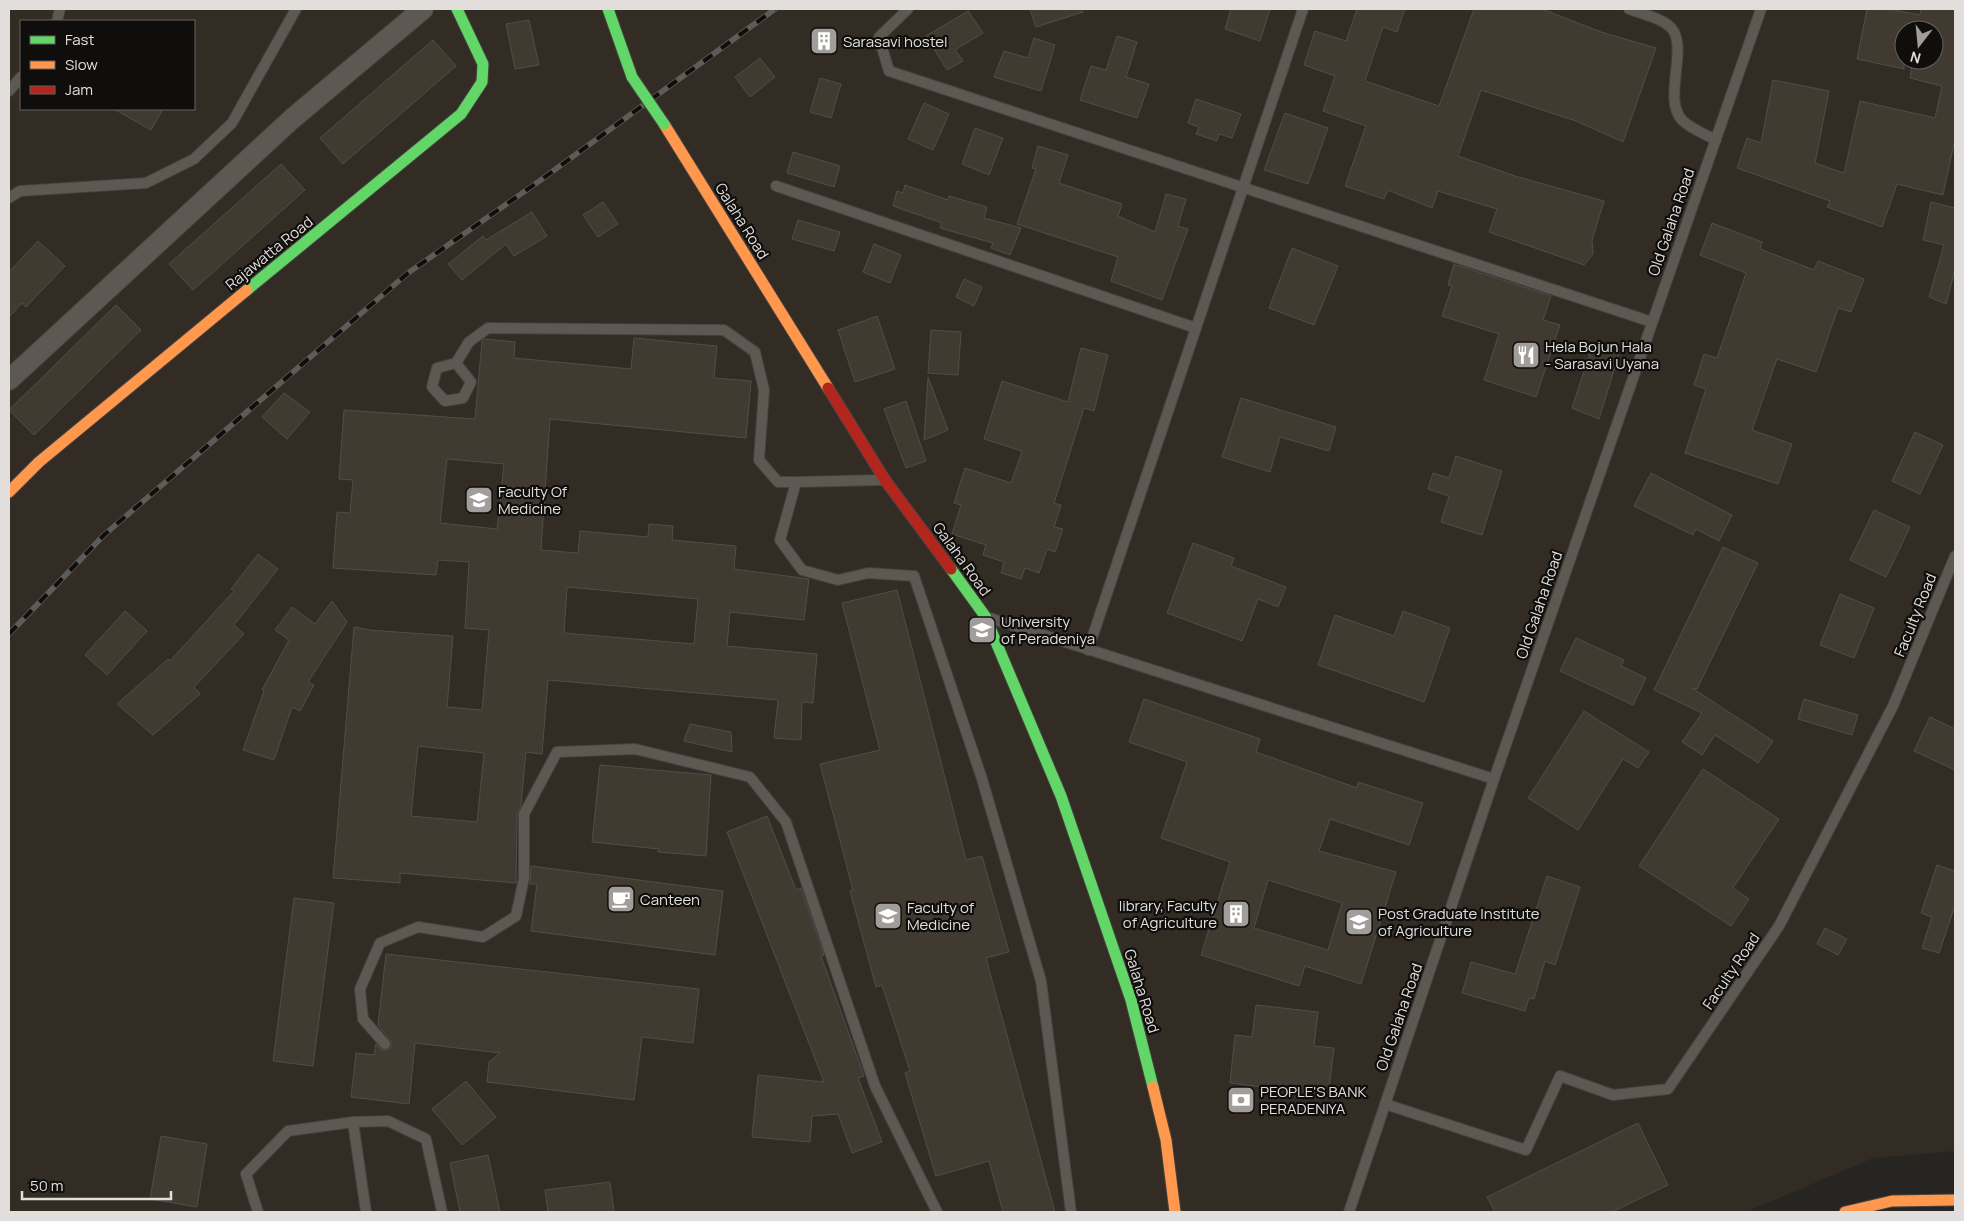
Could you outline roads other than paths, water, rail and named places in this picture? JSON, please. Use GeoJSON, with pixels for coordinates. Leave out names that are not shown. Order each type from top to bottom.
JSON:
{"type":"FeatureCollection","features":[{"type":"Feature","properties":{"kind":"main road","name":"Rajawatta Road"},"geometry":{"type":"LineString","coordinates":[[9,492],[46,456],[461,114],[482,82],[484,64],[457,9]]}},
{"type":"Feature","properties":{"kind":"main road","name":"Galaha Road"},"geometry":{"type":"LineString","coordinates":[[608,9],[632,76],[664,124],[885,480],[985,616],[1061,796],[1131,1000],[1166,1140],[1175,1212]]}},
{"type":"Feature","properties":{"kind":"main road"},"geometry":{"type":"LineString","coordinates":[[1845,1212],[1892,1201],[1955,1200]]}},
{"type":"Feature","properties":{"kind":"street"},"geometry":{"type":"LineString","coordinates":[[9,380],[293,118],[423,9]]}},
{"type":"Feature","properties":{"kind":"lane"},"geometry":{"type":"LineString","coordinates":[[9,198],[20,191],[146,183],[194,159],[232,124],[296,9]]}},
{"type":"Feature","properties":{"kind":"lane"},"geometry":{"type":"LineString","coordinates":[[908,9],[879,37],[889,71],[1244,186],[1652,322]]}},
{"type":"Feature","properties":{"kind":"lane"},"geometry":{"type":"LineString","coordinates":[[1088,650],[1303,9]]}},
{"type":"Feature","properties":{"kind":"lane"},"geometry":{"type":"LineString","coordinates":[[1629,9],[1668,25],[1673,30],[1677,42],[1675,107],[1681,120],[1716,140]]}},
{"type":"Feature","properties":{"kind":"lane","name":"Old Galaha Road"},"geometry":{"type":"LineString","coordinates":[[1349,1212],[1494,779],[1761,9]]}},
{"type":"Feature","properties":{"kind":"lane"},"geometry":{"type":"LineString","coordinates":[[9,91],[20,78]]}},
{"type":"Feature","properties":{"kind":"lane"},"geometry":{"type":"LineString","coordinates":[[776,186],[1196,328]]}},
{"type":"Feature","properties":{"kind":"lane"},"geometry":{"type":"LineString","coordinates":[[456,363],[469,342],[488,328],[724,330],[755,352],[764,390],[759,460],[778,482],[885,480]]}},
{"type":"Feature","properties":{"kind":"lane"},"geometry":{"type":"LineString","coordinates":[[796,482],[780,540],[802,570],[838,580],[868,573],[914,576],[982,779],[1041,981],[1071,1212]]}},
{"type":"Feature","properties":{"kind":"lane","name":"Faculty Road"},"geometry":{"type":"LineString","coordinates":[[1385,1104],[1526,1150],[1560,1076],[1613,1095],[1668,1089],[1779,926],[1894,706],[1955,556]]}},
{"type":"Feature","properties":{"kind":"lane"},"geometry":{"type":"LineString","coordinates":[[985,616],[1494,779]]}},
{"type":"Feature","properties":{"kind":"lane"},"geometry":{"type":"LineString","coordinates":[[384,1044],[363,1019],[360,989],[380,943],[418,927],[483,937],[516,916],[524,878],[524,814],[557,752],[635,749],[750,777],[786,822],[875,1086],[937,1212]]}},
{"type":"Feature","properties":{"kind":"lane"},"geometry":{"type":"LineString","coordinates":[[258,1212],[246,1174],[288,1131],[353,1122],[388,1122],[426,1139],[442,1212]]}},
{"type":"Feature","properties":{"kind":"lane"},"geometry":{"type":"LineString","coordinates":[[353,1122],[366,1212]]}},
{"type":"Feature","properties":{"kind":"railway"},"geometry":{"type":"LineString","coordinates":[[9,634],[104,535],[408,273],[538,182],[775,9]]}},
{"type":"Feature","properties":{"kind":"place","name":"Sarasavi hostel"},"geometry":{"type":"Point","coordinates":[824,41]}},
{"type":"Feature","properties":{"kind":"place","name":"Hela Bojun Hala - Sarasavi Uyana"},"geometry":{"type":"Point","coordinates":[1526,355]}},
{"type":"Feature","properties":{"kind":"place","name":"Faculty Of Medicine"},"geometry":{"type":"Point","coordinates":[479,500]}},
{"type":"Feature","properties":{"kind":"place","name":"University of Peradeniya"},"geometry":{"type":"Point","coordinates":[982,630]}},
{"type":"Feature","properties":{"kind":"place","name":"Canteen"},"geometry":{"type":"Point","coordinates":[621,899]}},
{"type":"Feature","properties":{"kind":"place","name":"library, Faculty of Agriculture"},"geometry":{"type":"Point","coordinates":[1236,914]}},
{"type":"Feature","properties":{"kind":"place","name":"Faculty of Medicine"},"geometry":{"type":"Point","coordinates":[888,916]}},
{"type":"Feature","properties":{"kind":"place","name":"Post Graduate Institute of Agriculture"},"geometry":{"type":"Point","coordinates":[1359,922]}},
{"type":"Feature","properties":{"kind":"place","name":"PEOPLE'S BANK PERADENIYA"},"geometry":{"type":"Point","coordinates":[1241,1100]}}]}
